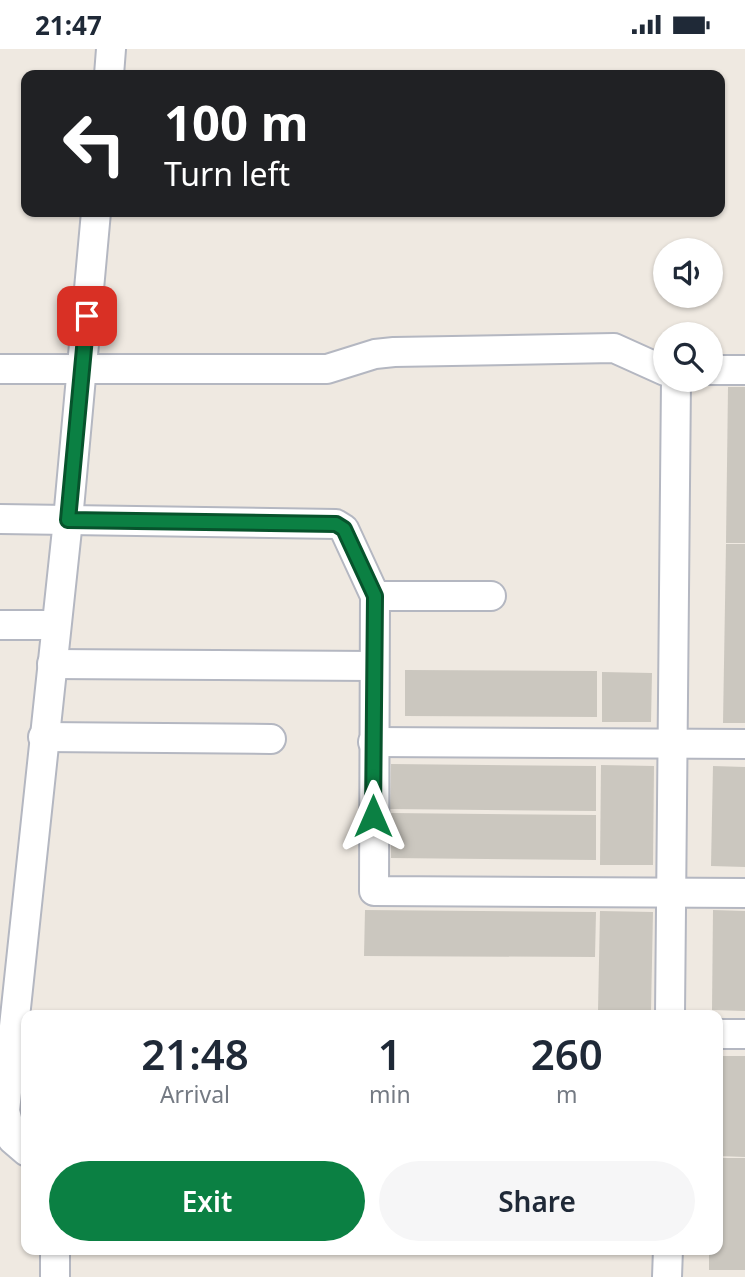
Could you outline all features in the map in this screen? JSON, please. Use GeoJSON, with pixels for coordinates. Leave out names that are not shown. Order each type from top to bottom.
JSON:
{"type":"FeatureCollection","features":[{"type":"Feature","properties":{"kind":"street"},"geometry":{"type":"LineString","coordinates":[[109,70],[111,49]]}},
{"type":"Feature","properties":{"kind":"street"},"geometry":{"type":"LineString","coordinates":[[13,1144],[5,1111],[68,520],[96,217]]}},
{"type":"Feature","properties":{"kind":"street"},"geometry":{"type":"LineString","coordinates":[[0,369],[327,369],[375,354],[394,352],[614,348],[653,366]]}},
{"type":"Feature","properties":{"kind":"street"},"geometry":{"type":"LineString","coordinates":[[723,370],[745,370]]}},
{"type":"Feature","properties":{"kind":"street"},"geometry":{"type":"LineString","coordinates":[[670,1010],[676,392]]}},
{"type":"Feature","properties":{"kind":"street"},"geometry":{"type":"LineString","coordinates":[[0,519],[336,524],[344,529],[375,596],[374,891],[745,893]]}},
{"type":"Feature","properties":{"kind":"street"},"geometry":{"type":"LineString","coordinates":[[375,596],[491,596]]}},
{"type":"Feature","properties":{"kind":"street"},"geometry":{"type":"LineString","coordinates":[[0,625],[56,625]]}},
{"type":"Feature","properties":{"kind":"street"},"geometry":{"type":"LineString","coordinates":[[52,664],[374,666]]}},
{"type":"Feature","properties":{"kind":"street"},"geometry":{"type":"LineString","coordinates":[[43,737],[271,739]]}},
{"type":"Feature","properties":{"kind":"street"},"geometry":{"type":"LineString","coordinates":[[373,742],[745,744]]}},
{"type":"Feature","properties":{"kind":"street"},"geometry":{"type":"LineString","coordinates":[[723,1034],[745,1034]]}},
{"type":"Feature","properties":{"kind":"street"},"geometry":{"type":"LineString","coordinates":[[55,1255],[55,1277]]}},
{"type":"Feature","properties":{"kind":"street"},"geometry":{"type":"LineString","coordinates":[[667,1277],[668,1255]]}},
{"type":"Feature","properties":{"kind":"building"},"geometry":{"type":"Polygon","coordinates":[[[728,387],[745,387],[745,543],[726,543],[728,387]]]}},
{"type":"Feature","properties":{"kind":"building"},"geometry":{"type":"Polygon","coordinates":[[[726,544],[745,544],[745,723],[723,723],[726,544]]]}},
{"type":"Feature","properties":{"kind":"building"},"geometry":{"type":"Polygon","coordinates":[[[405,670],[597,671],[597,717],[405,716],[405,670]]]}},
{"type":"Feature","properties":{"kind":"building"},"geometry":{"type":"Polygon","coordinates":[[[602,672],[652,673],[651,722],[602,722],[602,672]]]}},
{"type":"Feature","properties":{"kind":"building"},"geometry":{"type":"Polygon","coordinates":[[[391,764],[596,766],[596,811],[390,809],[391,764]]]}},
{"type":"Feature","properties":{"kind":"building"},"geometry":{"type":"Polygon","coordinates":[[[601,765],[654,766],[653,865],[600,865],[601,765]]]}},
{"type":"Feature","properties":{"kind":"building"},"geometry":{"type":"Polygon","coordinates":[[[713,766],[745,767],[745,867],[711,866],[713,766]]]}},
{"type":"Feature","properties":{"kind":"building"},"geometry":{"type":"Polygon","coordinates":[[[391,813],[596,815],[596,860],[391,858],[391,813]]]}},
{"type":"Feature","properties":{"kind":"building"},"geometry":{"type":"Polygon","coordinates":[[[365,910],[596,912],[595,957],[364,956],[365,910]]]}},
{"type":"Feature","properties":{"kind":"building"},"geometry":{"type":"Polygon","coordinates":[[[713,910],[745,911],[745,1011],[712,1010],[713,910]]]}},
{"type":"Feature","properties":{"kind":"building"},"geometry":{"type":"Polygon","coordinates":[[[600,911],[653,912],[651,1010],[598,1010],[600,911]]]}},
{"type":"Feature","properties":{"kind":"building"},"geometry":{"type":"Polygon","coordinates":[[[723,1056],[745,1056],[745,1157],[723,1156],[723,1056]]]}},
{"type":"Feature","properties":{"kind":"building"},"geometry":{"type":"Polygon","coordinates":[[[723,1158],[745,1158],[745,1270],[709,1270],[709,1255],[723,1255],[723,1158]]]}},
{"type":"Feature","properties":{"kind":"route"},"geometry":{"type":"LineString","coordinates":[[87,316],[68,520],[336,524],[344,529],[375,596],[373,816]]}}]}
